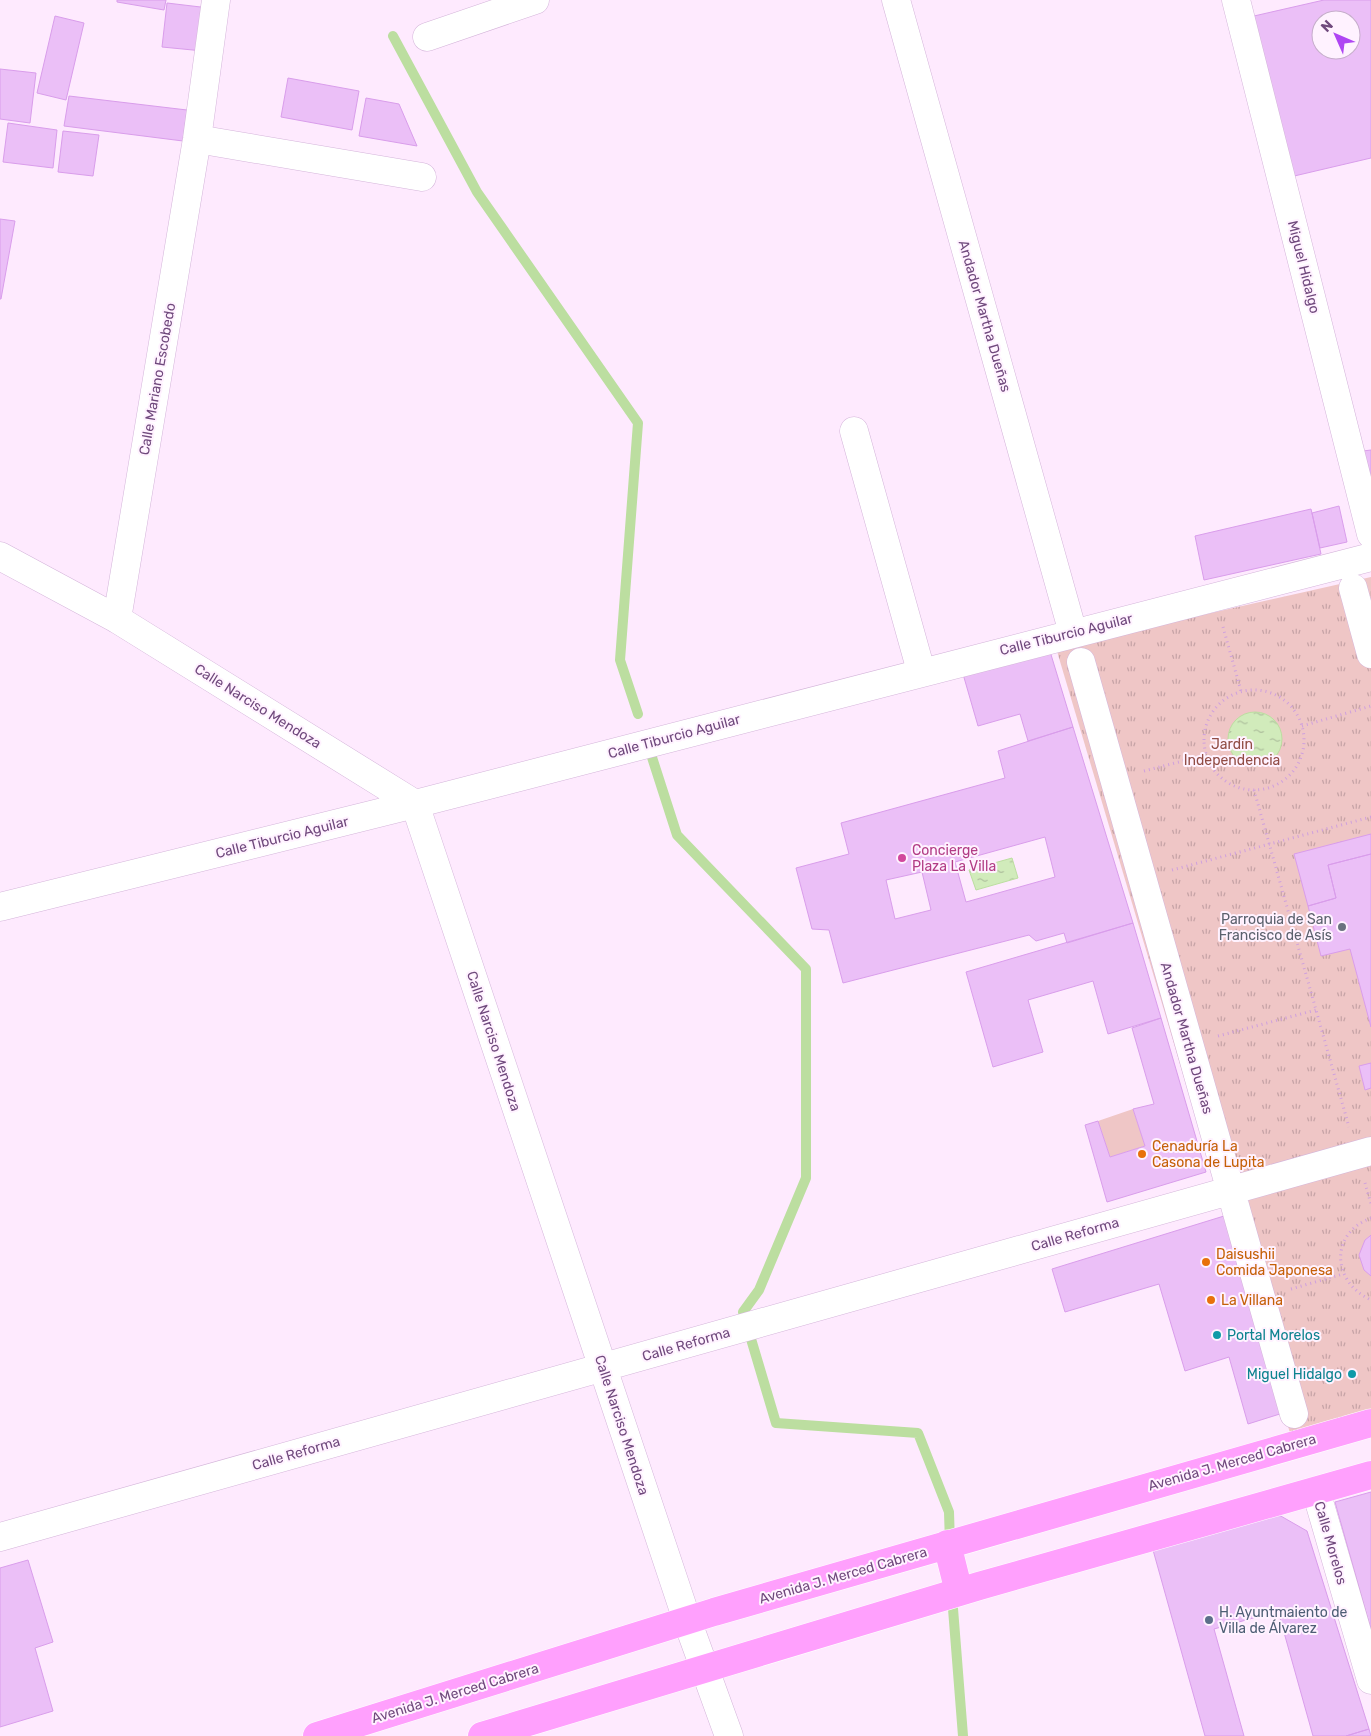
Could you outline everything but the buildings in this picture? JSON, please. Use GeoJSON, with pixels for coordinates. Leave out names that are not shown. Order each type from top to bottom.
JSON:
{"type":"FeatureCollection","features":[{"type":"Feature","properties":{"kind":"main road","name":"Avenida J. Merced Cabrera"},"geometry":{"type":"LineString","coordinates":[[317,1736],[687,1620],[1371,1423]]}},
{"type":"Feature","properties":{"kind":"main road"},"geometry":{"type":"LineString","coordinates":[[482,1736],[959,1592],[1371,1475]]}},
{"type":"Feature","properties":{"kind":"main road"},"geometry":{"type":"LineString","coordinates":[[947,1544],[959,1592]]}},
{"type":"Feature","properties":{"kind":"street","name":"Calle Mariano Escobedo"},"geometry":{"type":"LineString","coordinates":[[117,619],[197,139],[216,0]]}},
{"type":"Feature","properties":{"kind":"street"},"geometry":{"type":"LineString","coordinates":[[427,37],[535,0]]}},
{"type":"Feature","properties":{"kind":"street","name":"Andador Martha Dueñas"},"geometry":{"type":"LineString","coordinates":[[896,0],[1073,633]]}},
{"type":"Feature","properties":{"kind":"street","name":"Miguel Hidalgo"},"geometry":{"type":"LineString","coordinates":[[1236,0],[1371,534]]}},
{"type":"Feature","properties":{"kind":"street"},"geometry":{"type":"LineString","coordinates":[[197,139],[422,178]]}},
{"type":"Feature","properties":{"kind":"street"},"geometry":{"type":"LineString","coordinates":[[854,432],[921,671]]}},
{"type":"Feature","properties":{"kind":"street","name":"Calle Narciso Mendoza"},"geometry":{"type":"LineString","coordinates":[[0,556],[117,619],[415,804],[687,1620],[729,1736]]}},
{"type":"Feature","properties":{"kind":"street"},"geometry":{"type":"LineString","coordinates":[[1357,569],[1371,654]]}},
{"type":"Feature","properties":{"kind":"street","name":"Calle Tiburcio Aguilar"},"geometry":{"type":"LineString","coordinates":[[0,907],[415,804],[1073,633],[1357,569]]}},
{"type":"Feature","properties":{"kind":"street","name":"Andador Martha Dueñas"},"geometry":{"type":"LineString","coordinates":[[1081,662],[1294,1414]]}},
{"type":"Feature","properties":{"kind":"street","name":"Calle Reforma"},"geometry":{"type":"LineString","coordinates":[[0,1536],[1364,1153]]}},
{"type":"Feature","properties":{"kind":"street","name":"Calle Morelos"},"geometry":{"type":"LineString","coordinates":[[1316,1491],[1371,1680]]}},
{"type":"Feature","properties":{"kind":"path"},"geometry":{"type":"LineString","coordinates":[[1222,624],[1241,692]]}},
{"type":"Feature","properties":{"kind":"path"},"geometry":{"type":"LineString","coordinates":[[1258,690],[1275,694],[1289,704],[1299,717],[1302,726],[1303,750],[1297,767],[1285,779],[1270,787],[1254,790],[1238,788],[1224,780],[1213,769],[1206,755],[1204,739],[1207,724],[1214,710],[1225,699],[1241,692],[1258,690]]}},
{"type":"Feature","properties":{"kind":"path"},"geometry":{"type":"LineString","coordinates":[[1302,726],[1371,706]]}},
{"type":"Feature","properties":{"kind":"path"},"geometry":{"type":"LineString","coordinates":[[1114,779],[1206,755]]}},
{"type":"Feature","properties":{"kind":"path"},"geometry":{"type":"LineString","coordinates":[[1254,790],[1316,1010],[1364,1153],[1371,1204]]}},
{"type":"Feature","properties":{"kind":"path"},"geometry":{"type":"LineString","coordinates":[[1142,878],[1371,817]]}},
{"type":"Feature","properties":{"kind":"path"},"geometry":{"type":"LineString","coordinates":[[1189,1044],[1316,1010]]}},
{"type":"Feature","properties":{"kind":"path"},"geometry":{"type":"LineString","coordinates":[[1371,1218],[1361,1222],[1350,1232],[1343,1245],[1341,1259],[1343,1274],[1349,1285],[1359,1294],[1371,1300]]}},
{"type":"Feature","properties":{"kind":"path"},"geometry":{"type":"LineString","coordinates":[[1261,1298],[1343,1274]]}},
{"type":"Feature","properties":{"kind":"green space","name":"Jardín Independencia"},"geometry":{"type":"Polygon","coordinates":[[[1371,577],[1371,1410],[1290,1433],[1056,648],[1371,577]]]}},
{"type":"Feature","properties":{"kind":"green space"},"geometry":{"type":"Polygon","coordinates":[[[1133,1109],[1145,1146],[1110,1157],[1098,1121],[1133,1109]]]}},
{"type":"Feature","properties":{"kind":"water"},"geometry":{"type":"Polygon","coordinates":[[[1255,712],[1265,714],[1274,720],[1280,729],[1282,739],[1280,749],[1274,758],[1265,764],[1255,766],[1245,764],[1236,758],[1230,749],[1228,739],[1230,729],[1236,720],[1245,714],[1255,712]]]}},
{"type":"Feature","properties":{"kind":"water"},"geometry":{"type":"Polygon","coordinates":[[[1012,858],[1018,878],[976,890],[969,870],[1012,858]]]}},
{"type":"Feature","properties":{"kind":"waterway"},"geometry":{"type":"LineString","coordinates":[[393,36],[477,192],[638,423],[620,660],[638,714]]}},
{"type":"Feature","properties":{"kind":"waterway"},"geometry":{"type":"LineString","coordinates":[[649,748],[677,835],[806,969],[806,1178],[759,1290],[743,1312],[776,1423],[918,1433],[949,1512],[950,1544]]}},
{"type":"Feature","properties":{"kind":"waterway"},"geometry":{"type":"LineString","coordinates":[[952,1596],[963,1736]]}},
{"type":"Feature","properties":{"kind":"place","name":"Concierge Plaza La Villa"},"geometry":{"type":"Point","coordinates":[902,858]}},
{"type":"Feature","properties":{"kind":"place","name":"Parroquia de San Francisco de Asís"},"geometry":{"type":"Point","coordinates":[1342,927]}},
{"type":"Feature","properties":{"kind":"place","name":"Cenaduría La Casona de Lupita"},"geometry":{"type":"Point","coordinates":[1142,1154]}},
{"type":"Feature","properties":{"kind":"place","name":"Daisushii Comida Japonesa"},"geometry":{"type":"Point","coordinates":[1206,1262]}},
{"type":"Feature","properties":{"kind":"place","name":"La Villana"},"geometry":{"type":"Point","coordinates":[1211,1300]}},
{"type":"Feature","properties":{"kind":"place","name":"Portal Morelos"},"geometry":{"type":"Point","coordinates":[1217,1335]}},
{"type":"Feature","properties":{"kind":"place","name":"Miguel Hidalgo"},"geometry":{"type":"Point","coordinates":[1352,1374]}},
{"type":"Feature","properties":{"kind":"place","name":"H. Ayuntmaiento de Villa de Álvarez"},"geometry":{"type":"Point","coordinates":[1209,1620]}}]}
